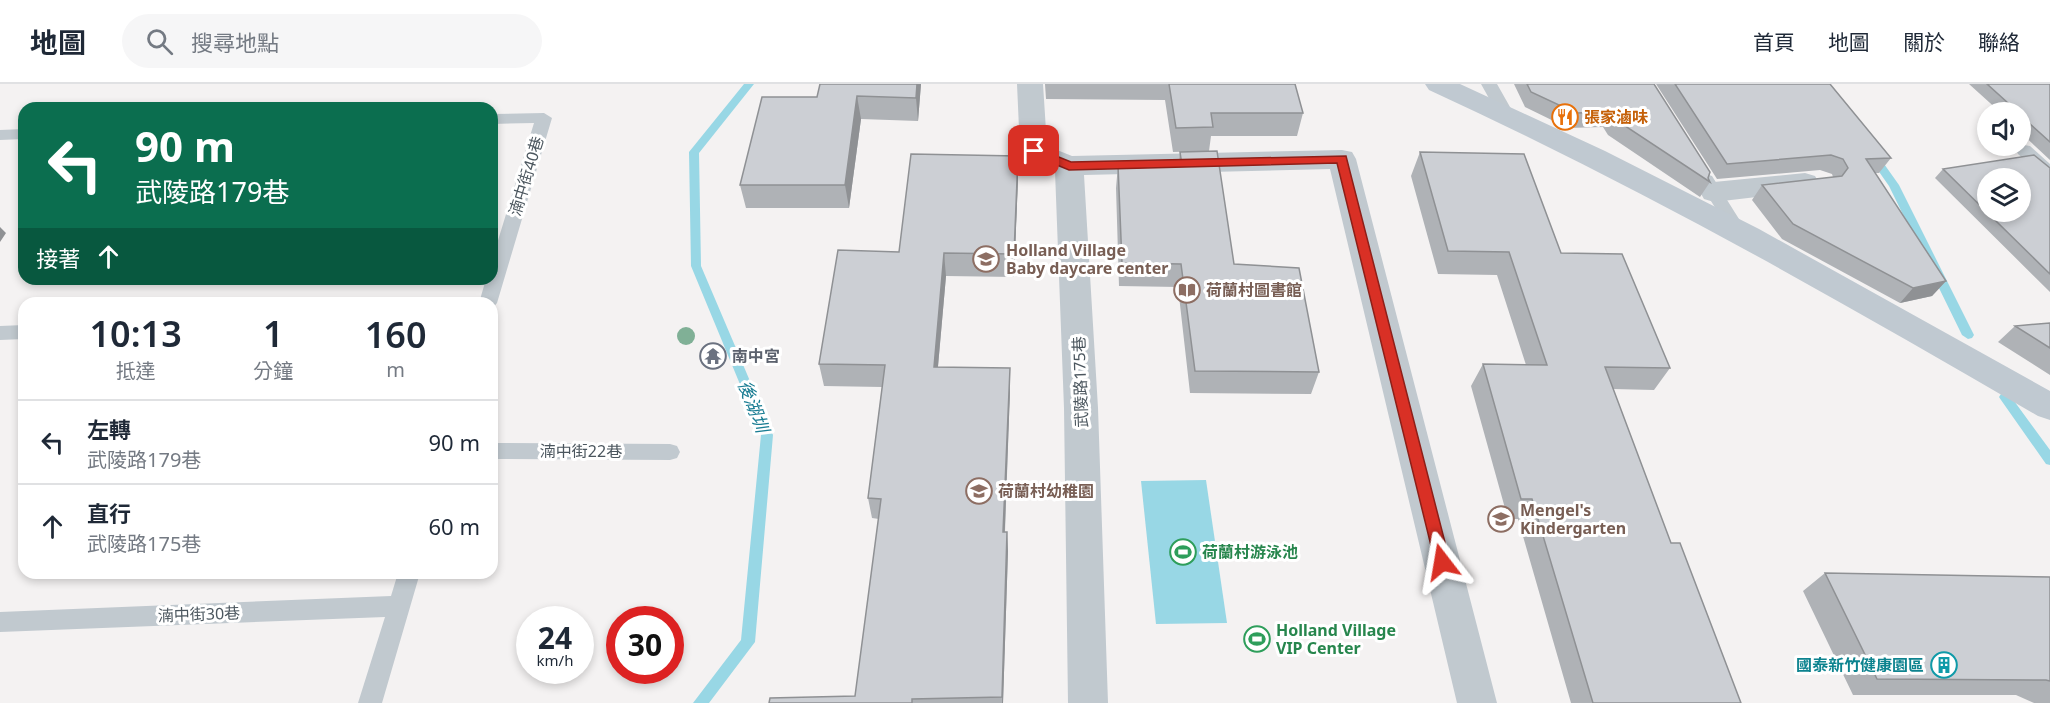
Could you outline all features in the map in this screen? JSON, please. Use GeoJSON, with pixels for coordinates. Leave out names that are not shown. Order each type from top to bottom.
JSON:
{"type":"FeatureCollection","features":[{"type":"Feature","properties":{"kind":"street"},"geometry":{"type":"LineString","coordinates":[[1030,84],[1034,151],[1069,166],[1342,159],[1477,703]]}},
{"type":"Feature","properties":{"kind":"street"},"geometry":{"type":"LineString","coordinates":[[1438,84],[1506,114],[1738,231],[2050,407]]}},
{"type":"Feature","properties":{"kind":"street","name":"武陵路175巷"},"geometry":{"type":"LineString","coordinates":[[1069,166],[1082,408],[1088,703]]}},
{"type":"Feature","properties":{"kind":"street"},"geometry":{"type":"LineString","coordinates":[[1714,192],[1821,182]]}},
{"type":"Feature","properties":{"kind":"lane"},"geometry":{"type":"LineString","coordinates":[[1489,84],[1506,114]]}},
{"type":"Feature","properties":{"kind":"lane","name":"湳中街40巷"},"geometry":{"type":"LineString","coordinates":[[498,119],[544,118],[498,270]]}},
{"type":"Feature","properties":{"kind":"lane"},"geometry":{"type":"LineString","coordinates":[[0,135],[18,134]]}},
{"type":"Feature","properties":{"kind":"lane"},"geometry":{"type":"LineString","coordinates":[[2031,156],[2050,173]]}},
{"type":"Feature","properties":{"kind":"lane"},"geometry":{"type":"LineString","coordinates":[[1696,162],[1738,231]]}},
{"type":"Feature","properties":{"kind":"lane"},"geometry":{"type":"LineString","coordinates":[[0,333],[18,332]]}},
{"type":"Feature","properties":{"kind":"lane","name":"湳中街22巷"},"geometry":{"type":"LineString","coordinates":[[498,451],[670,452]]}},
{"type":"Feature","properties":{"kind":"lane"},"geometry":{"type":"LineString","coordinates":[[370,703],[407,579]]}},
{"type":"Feature","properties":{"kind":"lane","name":"湳中街30巷"},"geometry":{"type":"LineString","coordinates":[[0,622],[398,606]]}},
{"type":"Feature","properties":{"kind":"water","name":"荷蘭村游泳池"},"geometry":{"type":"Polygon","coordinates":[[[1206,480],[1227,623],[1156,624],[1141,481],[1206,480]]]}},
{"type":"Feature","properties":{"kind":"building"},"geometry":{"type":"Polygon","coordinates":[[[820,84],[917,84],[916,98],[857,96],[845,185],[740,185],[762,97],[817,97],[820,84]]]}},
{"type":"Feature","properties":{"kind":"building"},"geometry":{"type":"Polygon","coordinates":[[[1169,84],[1295,84],[1303,113],[1211,113],[1213,127],[1176,128],[1169,84]]]}},
{"type":"Feature","properties":{"kind":"building"},"geometry":{"type":"Polygon","coordinates":[[[1527,84],[1654,84],[1710,172],[1708,178],[1710,182],[1616,120],[1611,112],[1576,113],[1531,92],[1527,84]]]}},
{"type":"Feature","properties":{"kind":"building"},"geometry":{"type":"Polygon","coordinates":[[[1675,84],[1830,84],[1891,158],[1866,159],[1946,281],[1913,288],[1793,224],[1762,185],[1842,176],[1848,168],[1843,159],[1831,155],[1727,164],[1675,84]]]}},
{"type":"Feature","properties":{"kind":"building"},"geometry":{"type":"Polygon","coordinates":[[[1987,84],[2050,84],[2050,142],[2031,125],[2031,102],[2007,102],[1987,84]]]}},
{"type":"Feature","properties":{"kind":"building"},"geometry":{"type":"Polygon","coordinates":[[[1217,151],[1234,264],[1299,268],[1319,372],[1195,371],[1181,264],[1122,263],[1118,165],[1182,165],[1180,152],[1217,151]]]}},
{"type":"Feature","properties":{"kind":"building"},"geometry":{"type":"Polygon","coordinates":[[[1420,152],[1524,154],[1561,253],[1622,254],[1670,368],[1605,367],[1671,543],[1680,543],[1741,703],[1593,703],[1532,499],[1521,499],[1483,364],[1547,365],[1509,252],[1448,251],[1420,152]]]}},
{"type":"Feature","properties":{"kind":"building"},"geometry":{"type":"Polygon","coordinates":[[[911,154],[1018,156],[1014,254],[944,253],[934,367],[1010,368],[1003,532],[1007,532],[1002,697],[912,699],[912,703],[769,703],[770,698],[855,696],[881,499],[868,498],[885,365],[819,364],[838,250],[899,252],[911,154]]]}},
{"type":"Feature","properties":{"kind":"building"},"geometry":{"type":"Polygon","coordinates":[[[2034,155],[2050,168],[2050,274],[1997,222],[2031,222],[2031,168],[1977,168],[1977,202],[1943,169],[2034,155]]]}},
{"type":"Feature","properties":{"kind":"building"},"geometry":{"type":"Polygon","coordinates":[[[2050,323],[2050,348],[2015,326],[2050,323]]]}},
{"type":"Feature","properties":{"kind":"building","name":"國泰新竹健康園區"},"geometry":{"type":"Polygon","coordinates":[[[1825,573],[2050,577],[2050,681],[1877,679],[1825,573]]]}},
{"type":"Feature","properties":{"kind":"waterway","name":"後湖圳"},"geometry":{"type":"LineString","coordinates":[[700,703],[748,642],[767,435],[696,266],[694,152],[749,84]]}},
{"type":"Feature","properties":{"kind":"waterway"},"geometry":{"type":"LineString","coordinates":[[1873,156],[1894,185],[1968,335]]}},
{"type":"Feature","properties":{"kind":"waterway"},"geometry":{"type":"LineString","coordinates":[[2005,397],[2050,460]]}},
{"type":"Feature","properties":{"kind":"place","name":"張家滷味"},"geometry":{"type":"Point","coordinates":[1565,117]}},
{"type":"Feature","properties":{"kind":"place","name":"Holland Village Baby daycare center"},"geometry":{"type":"Point","coordinates":[986,259]}},
{"type":"Feature","properties":{"kind":"place","name":"荷蘭村圖書館"},"geometry":{"type":"Point","coordinates":[1187,290]}},
{"type":"Feature","properties":{"kind":"place","name":"南中宮"},"geometry":{"type":"Point","coordinates":[713,356]}},
{"type":"Feature","properties":{"kind":"place","name":"荷蘭村幼稚園"},"geometry":{"type":"Point","coordinates":[979,491]}},
{"type":"Feature","properties":{"kind":"place","name":"Mengel's Kindergarten"},"geometry":{"type":"Point","coordinates":[1501,519]}},
{"type":"Feature","properties":{"kind":"place","name":"荷蘭村游泳池"},"geometry":{"type":"Point","coordinates":[1183,552]}},
{"type":"Feature","properties":{"kind":"place","name":"Holland Village VIP Center"},"geometry":{"type":"Point","coordinates":[1257,639]}},
{"type":"Feature","properties":{"kind":"place","name":"國泰新竹健康園區"},"geometry":{"type":"Point","coordinates":[1944,665]}},
{"type":"Feature","properties":{"kind":"route"},"geometry":{"type":"LineString","coordinates":[[1034,151],[1069,166],[1342,159],[1442,562]]}}]}
